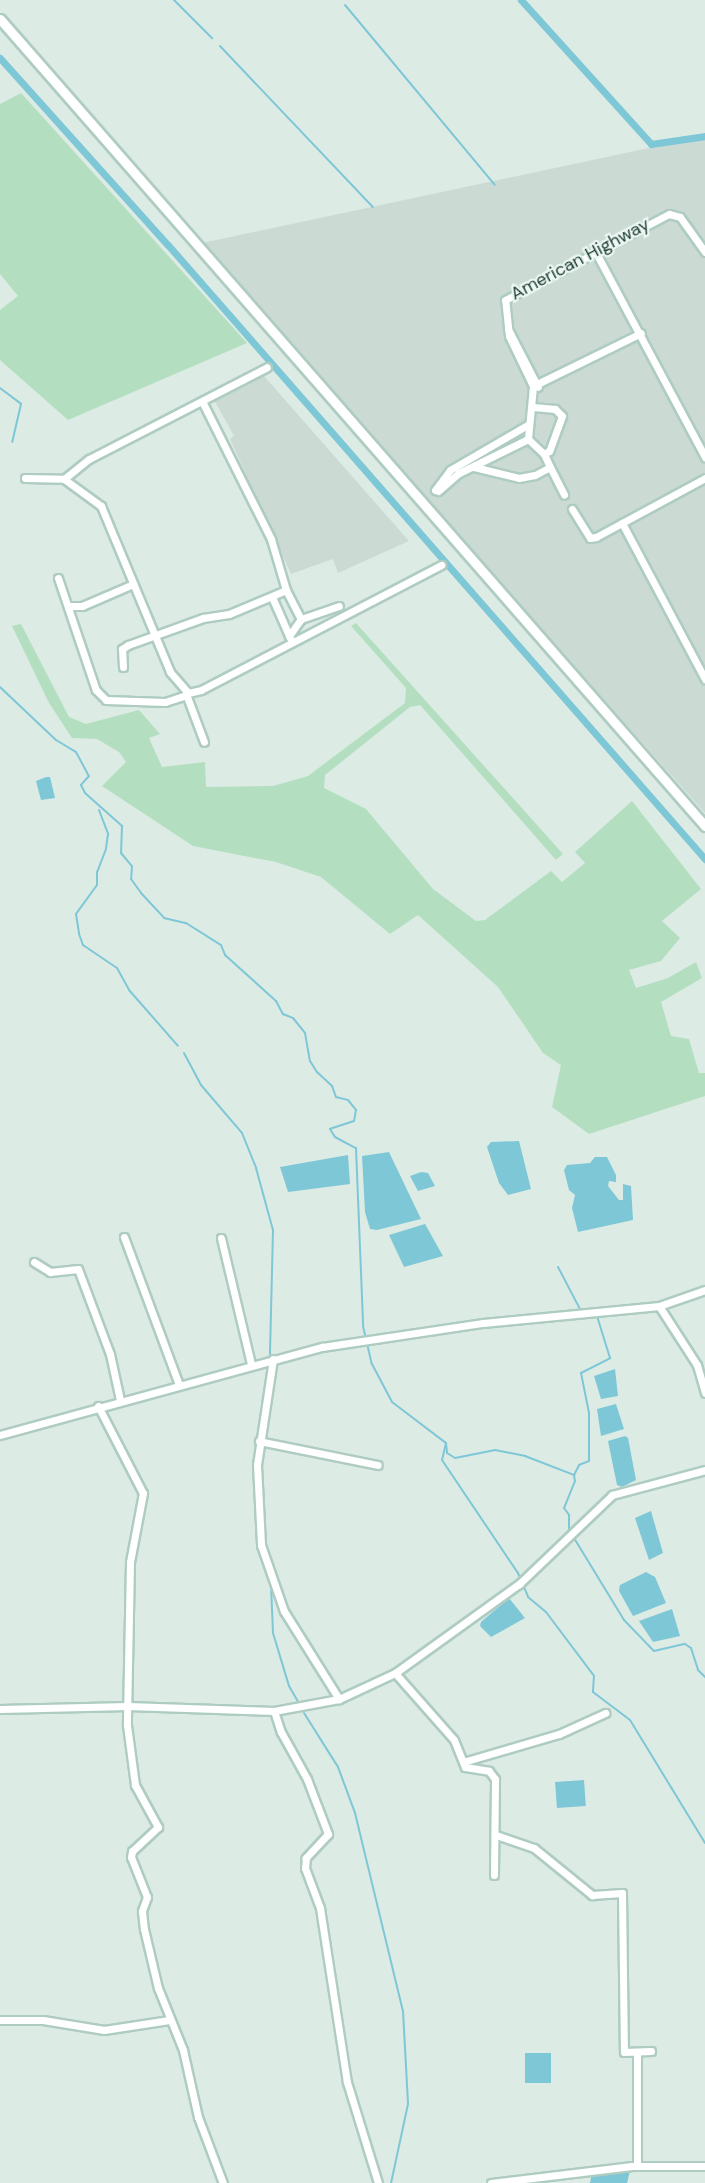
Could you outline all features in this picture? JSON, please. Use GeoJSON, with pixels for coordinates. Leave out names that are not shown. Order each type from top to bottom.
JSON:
{"type":"FeatureCollection","features":[{"type":"Feature","properties":{"kind":"main road"},"geometry":{"type":"LineString","coordinates":[[0,19],[705,826]]}},
{"type":"Feature","properties":{"kind":"street","name":"American Highway"},"geometry":{"type":"LineString","coordinates":[[528,439],[536,385],[508,329],[505,300],[662,215],[674,213],[686,223],[705,252]]}},
{"type":"Feature","properties":{"kind":"street"},"geometry":{"type":"LineString","coordinates":[[595,251],[641,333],[705,458]]}},
{"type":"Feature","properties":{"kind":"street"},"geometry":{"type":"LineString","coordinates":[[536,385],[641,333]]}},
{"type":"Feature","properties":{"kind":"street"},"geometry":{"type":"LineString","coordinates":[[64,480],[89,459],[267,367]]}},
{"type":"Feature","properties":{"kind":"street"},"geometry":{"type":"LineString","coordinates":[[202,401],[271,539],[286,590],[301,619]]}},
{"type":"Feature","properties":{"kind":"street"},"geometry":{"type":"LineString","coordinates":[[544,454],[549,451],[562,416],[555,409],[532,411],[529,426],[450,470],[437,490],[450,478],[528,439],[544,454],[564,495]]}},
{"type":"Feature","properties":{"kind":"street"},"geometry":{"type":"LineString","coordinates":[[474,467],[526,478],[550,466]]}},
{"type":"Feature","properties":{"kind":"street"},"geometry":{"type":"LineString","coordinates":[[25,478],[64,480],[100,506],[175,681],[186,694],[204,742]]}},
{"type":"Feature","properties":{"kind":"street"},"geometry":{"type":"LineString","coordinates":[[572,509],[590,538],[705,478]]}},
{"type":"Feature","properties":{"kind":"street"},"geometry":{"type":"LineString","coordinates":[[622,523],[705,679]]}},
{"type":"Feature","properties":{"kind":"street"},"geometry":{"type":"LineString","coordinates":[[58,578],[96,690],[106,700],[165,702],[186,694],[441,565]]}},
{"type":"Feature","properties":{"kind":"street"},"geometry":{"type":"LineString","coordinates":[[69,606],[82,606],[133,584]]}},
{"type":"Feature","properties":{"kind":"street"},"geometry":{"type":"LineString","coordinates":[[123,667],[122,649],[154,635],[272,597],[286,590]]}},
{"type":"Feature","properties":{"kind":"street"},"geometry":{"type":"LineString","coordinates":[[272,597],[291,639]]}},
{"type":"Feature","properties":{"kind":"street"},"geometry":{"type":"LineString","coordinates":[[291,639],[301,619],[339,606]]}},
{"type":"Feature","properties":{"kind":"street"},"geometry":{"type":"LineString","coordinates":[[124,1238],[179,1384]]}},
{"type":"Feature","properties":{"kind":"street"},"geometry":{"type":"LineString","coordinates":[[220,1238],[251,1364]]}},
{"type":"Feature","properties":{"kind":"street"},"geometry":{"type":"LineString","coordinates":[[34,1262],[50,1272],[78,1269],[110,1354],[120,1400]]}},
{"type":"Feature","properties":{"kind":"street"},"geometry":{"type":"LineString","coordinates":[[0,1435],[251,1364],[365,1339],[483,1323],[659,1306],[705,1290]]}},
{"type":"Feature","properties":{"kind":"street"},"geometry":{"type":"LineString","coordinates":[[659,1306],[697,1365],[705,1393]]}},
{"type":"Feature","properties":{"kind":"street"},"geometry":{"type":"LineString","coordinates":[[273,1359],[257,1465],[263,1555],[296,1633],[339,1699]]}},
{"type":"Feature","properties":{"kind":"street"},"geometry":{"type":"LineString","coordinates":[[98,1406],[143,1493],[130,1563],[128,1706],[135,1785],[158,1827],[132,1851],[131,1857],[147,1897],[142,1911],[144,1929],[169,2020],[183,2050],[198,2117],[223,2183]]}},
{"type":"Feature","properties":{"kind":"street"},"geometry":{"type":"LineString","coordinates":[[259,1441],[378,1465]]}},
{"type":"Feature","properties":{"kind":"street"},"geometry":{"type":"LineString","coordinates":[[0,1708],[128,1706],[274,1711],[339,1699],[395,1673],[519,1584],[612,1495],[704,1470],[705,1479]]}},
{"type":"Feature","properties":{"kind":"street"},"geometry":{"type":"LineString","coordinates":[[395,1673],[454,1740],[465,1767],[489,1771],[495,1779],[494,1875]]}},
{"type":"Feature","properties":{"kind":"street"},"geometry":{"type":"LineString","coordinates":[[274,1711],[281,1732],[307,1779],[328,1834],[306,1858],[305,1868],[320,1908],[347,2082],[378,2183]]}},
{"type":"Feature","properties":{"kind":"street"},"geometry":{"type":"LineString","coordinates":[[463,1762],[559,1734],[605,1713]]}},
{"type":"Feature","properties":{"kind":"street"},"geometry":{"type":"LineString","coordinates":[[496,1835],[534,1848],[592,1895],[622,1893],[624,2052],[651,2051]]}},
{"type":"Feature","properties":{"kind":"street"},"geometry":{"type":"LineString","coordinates":[[0,2020],[43,2020],[104,2030],[169,2020]]}},
{"type":"Feature","properties":{"kind":"street"},"geometry":{"type":"LineString","coordinates":[[636,2052],[637,2166]]}},
{"type":"Feature","properties":{"kind":"street"},"geometry":{"type":"LineString","coordinates":[[491,2183],[637,2166],[705,2166]]}},
{"type":"Feature","properties":{"kind":"shaded area"},"geometry":{"type":"Polygon","coordinates":[[[705,136],[705,813],[197,244],[705,136]]]}},
{"type":"Feature","properties":{"kind":"shaded area"},"geometry":{"type":"Polygon","coordinates":[[[264,376],[409,541],[338,573],[333,559],[291,574],[230,439],[234,436],[214,400],[264,376]]]}},
{"type":"Feature","properties":{"kind":"green space"},"geometry":{"type":"Polygon","coordinates":[[[21,93],[247,343],[68,420],[0,360],[0,310],[18,296],[0,274],[0,104],[21,93]]]}},
{"type":"Feature","properties":{"kind":"green space"},"geometry":{"type":"Polygon","coordinates":[[[356,623],[563,854],[556,860],[420,705],[410,707],[325,775],[324,788],[366,809],[433,889],[476,921],[485,920],[551,871],[562,882],[585,863],[575,852],[632,801],[701,889],[662,921],[680,938],[661,961],[629,970],[636,988],[668,978],[696,962],[702,978],[661,1002],[671,1036],[689,1039],[699,1073],[705,1073],[705,1096],[589,1134],[552,1107],[561,1065],[543,1053],[498,987],[418,915],[390,934],[321,877],[276,862],[193,846],[102,786],[126,762],[119,752],[97,739],[72,738],[49,703],[12,626],[21,624],[69,717],[86,724],[139,710],[160,734],[149,738],[162,767],[205,762],[206,787],[273,786],[308,776],[405,703],[406,688],[351,626],[356,623]]]}},
{"type":"Feature","properties":{"kind":"water"},"geometry":{"type":"Polygon","coordinates":[[[50,777],[55,798],[41,800],[36,781],[50,777]]]}},
{"type":"Feature","properties":{"kind":"water"},"geometry":{"type":"Polygon","coordinates":[[[519,1141],[531,1189],[508,1195],[499,1183],[487,1147],[491,1142],[519,1141]]]}},
{"type":"Feature","properties":{"kind":"water"},"geometry":{"type":"Polygon","coordinates":[[[389,1152],[421,1219],[377,1230],[370,1229],[365,1212],[362,1156],[389,1152]]]}},
{"type":"Feature","properties":{"kind":"water"},"geometry":{"type":"Polygon","coordinates":[[[348,1155],[350,1184],[288,1192],[280,1167],[348,1155]]]}},
{"type":"Feature","properties":{"kind":"water"},"geometry":{"type":"Polygon","coordinates":[[[595,1157],[607,1157],[616,1175],[616,1182],[609,1181],[608,1186],[619,1200],[623,1200],[623,1184],[631,1186],[633,1220],[578,1232],[572,1208],[575,1195],[569,1190],[564,1170],[567,1165],[590,1163],[595,1157]]]}},
{"type":"Feature","properties":{"kind":"water"},"geometry":{"type":"Polygon","coordinates":[[[421,1172],[428,1173],[435,1186],[418,1191],[410,1176],[421,1172]]]}},
{"type":"Feature","properties":{"kind":"water"},"geometry":{"type":"Polygon","coordinates":[[[425,1224],[443,1256],[404,1267],[389,1235],[425,1224]]]}},
{"type":"Feature","properties":{"kind":"water"},"geometry":{"type":"Polygon","coordinates":[[[615,1369],[618,1396],[601,1399],[594,1376],[615,1369]]]}},
{"type":"Feature","properties":{"kind":"water"},"geometry":{"type":"Polygon","coordinates":[[[616,1404],[624,1429],[601,1436],[597,1409],[616,1404]]]}},
{"type":"Feature","properties":{"kind":"water"},"geometry":{"type":"Polygon","coordinates":[[[625,1436],[628,1438],[636,1480],[622,1487],[617,1485],[608,1441],[625,1436]]]}},
{"type":"Feature","properties":{"kind":"water"},"geometry":{"type":"Polygon","coordinates":[[[651,1511],[663,1553],[649,1560],[635,1518],[651,1511]]]}},
{"type":"Feature","properties":{"kind":"water"},"geometry":{"type":"Polygon","coordinates":[[[646,1572],[655,1577],[666,1603],[633,1616],[619,1591],[620,1585],[646,1572]]]}},
{"type":"Feature","properties":{"kind":"water"},"geometry":{"type":"Polygon","coordinates":[[[509,1598],[525,1618],[491,1637],[480,1626],[481,1622],[509,1598]]]}},
{"type":"Feature","properties":{"kind":"water"},"geometry":{"type":"Polygon","coordinates":[[[672,1609],[680,1636],[653,1642],[639,1621],[672,1609]]]}},
{"type":"Feature","properties":{"kind":"water"},"geometry":{"type":"Polygon","coordinates":[[[584,1780],[586,1806],[557,1808],[555,1782],[584,1780]]]}},
{"type":"Feature","properties":{"kind":"water"},"geometry":{"type":"Polygon","coordinates":[[[525,2053],[551,2053],[551,2083],[525,2083],[525,2053]]]}},
{"type":"Feature","properties":{"kind":"water"},"geometry":{"type":"Polygon","coordinates":[[[630,2171],[627,2183],[590,2183],[592,2173],[630,2171]]]}},
{"type":"Feature","properties":{"kind":"waterway"},"geometry":{"type":"LineString","coordinates":[[174,0],[212,38]]}},
{"type":"Feature","properties":{"kind":"waterway"},"geometry":{"type":"LineString","coordinates":[[521,0],[651,144],[705,136]]}},
{"type":"Feature","properties":{"kind":"waterway"},"geometry":{"type":"LineString","coordinates":[[345,5],[495,185]]}},
{"type":"Feature","properties":{"kind":"waterway"},"geometry":{"type":"LineString","coordinates":[[220,46],[373,207]]}},
{"type":"Feature","properties":{"kind":"waterway"},"geometry":{"type":"LineString","coordinates":[[0,58],[168,245],[705,859]]}},
{"type":"Feature","properties":{"kind":"waterway"},"geometry":{"type":"LineString","coordinates":[[0,388],[21,404],[12,442]]}},
{"type":"Feature","properties":{"kind":"waterway"},"geometry":{"type":"LineString","coordinates":[[0,687],[56,740],[76,752],[89,776],[81,785],[85,793],[122,826],[121,853],[132,866],[131,879],[141,893],[164,918],[186,923],[221,945],[225,955],[276,1001],[283,1014],[293,1018],[305,1033],[310,1061],[317,1072],[332,1086],[336,1097],[348,1100],[356,1110],[354,1121],[330,1129],[335,1137],[356,1148],[363,1326],[372,1364],[392,1402],[446,1443],[447,1453],[455,1458],[495,1450],[525,1456],[574,1475],[575,1481],[564,1508],[569,1515],[569,1531]]}},
{"type":"Feature","properties":{"kind":"waterway"},"geometry":{"type":"LineString","coordinates":[[99,810],[108,834],[106,849],[97,872],[97,885],[76,914],[79,934],[83,945],[117,968],[129,990],[178,1046]]}},
{"type":"Feature","properties":{"kind":"waterway"},"geometry":{"type":"LineString","coordinates":[[184,1053],[201,1085],[242,1133],[256,1168],[273,1230],[270,1357]]}},
{"type":"Feature","properties":{"kind":"waterway"},"geometry":{"type":"LineString","coordinates":[[558,1267],[580,1309]]}},
{"type":"Feature","properties":{"kind":"waterway"},"geometry":{"type":"LineString","coordinates":[[574,1475],[579,1465],[589,1461],[589,1413],[581,1373],[610,1358],[597,1316]]}},
{"type":"Feature","properties":{"kind":"waterway"},"geometry":{"type":"LineString","coordinates":[[255,1455],[268,1366]]}},
{"type":"Feature","properties":{"kind":"waterway"},"geometry":{"type":"LineString","coordinates":[[446,1443],[442,1460],[518,1573],[528,1597],[546,1612],[594,1676],[593,1692],[630,1720],[705,1843]]}},
{"type":"Feature","properties":{"kind":"waterway"},"geometry":{"type":"LineString","coordinates":[[574,1538],[624,1620],[654,1651],[685,1644],[691,1648],[698,1670],[705,1677]]}},
{"type":"Feature","properties":{"kind":"waterway"},"geometry":{"type":"LineString","coordinates":[[271,1585],[273,1633],[289,1686],[300,1705]]}},
{"type":"Feature","properties":{"kind":"waterway"},"geometry":{"type":"LineString","coordinates":[[304,1713],[338,1767],[355,1813],[403,2011],[408,2104],[391,2183]]}}]}
